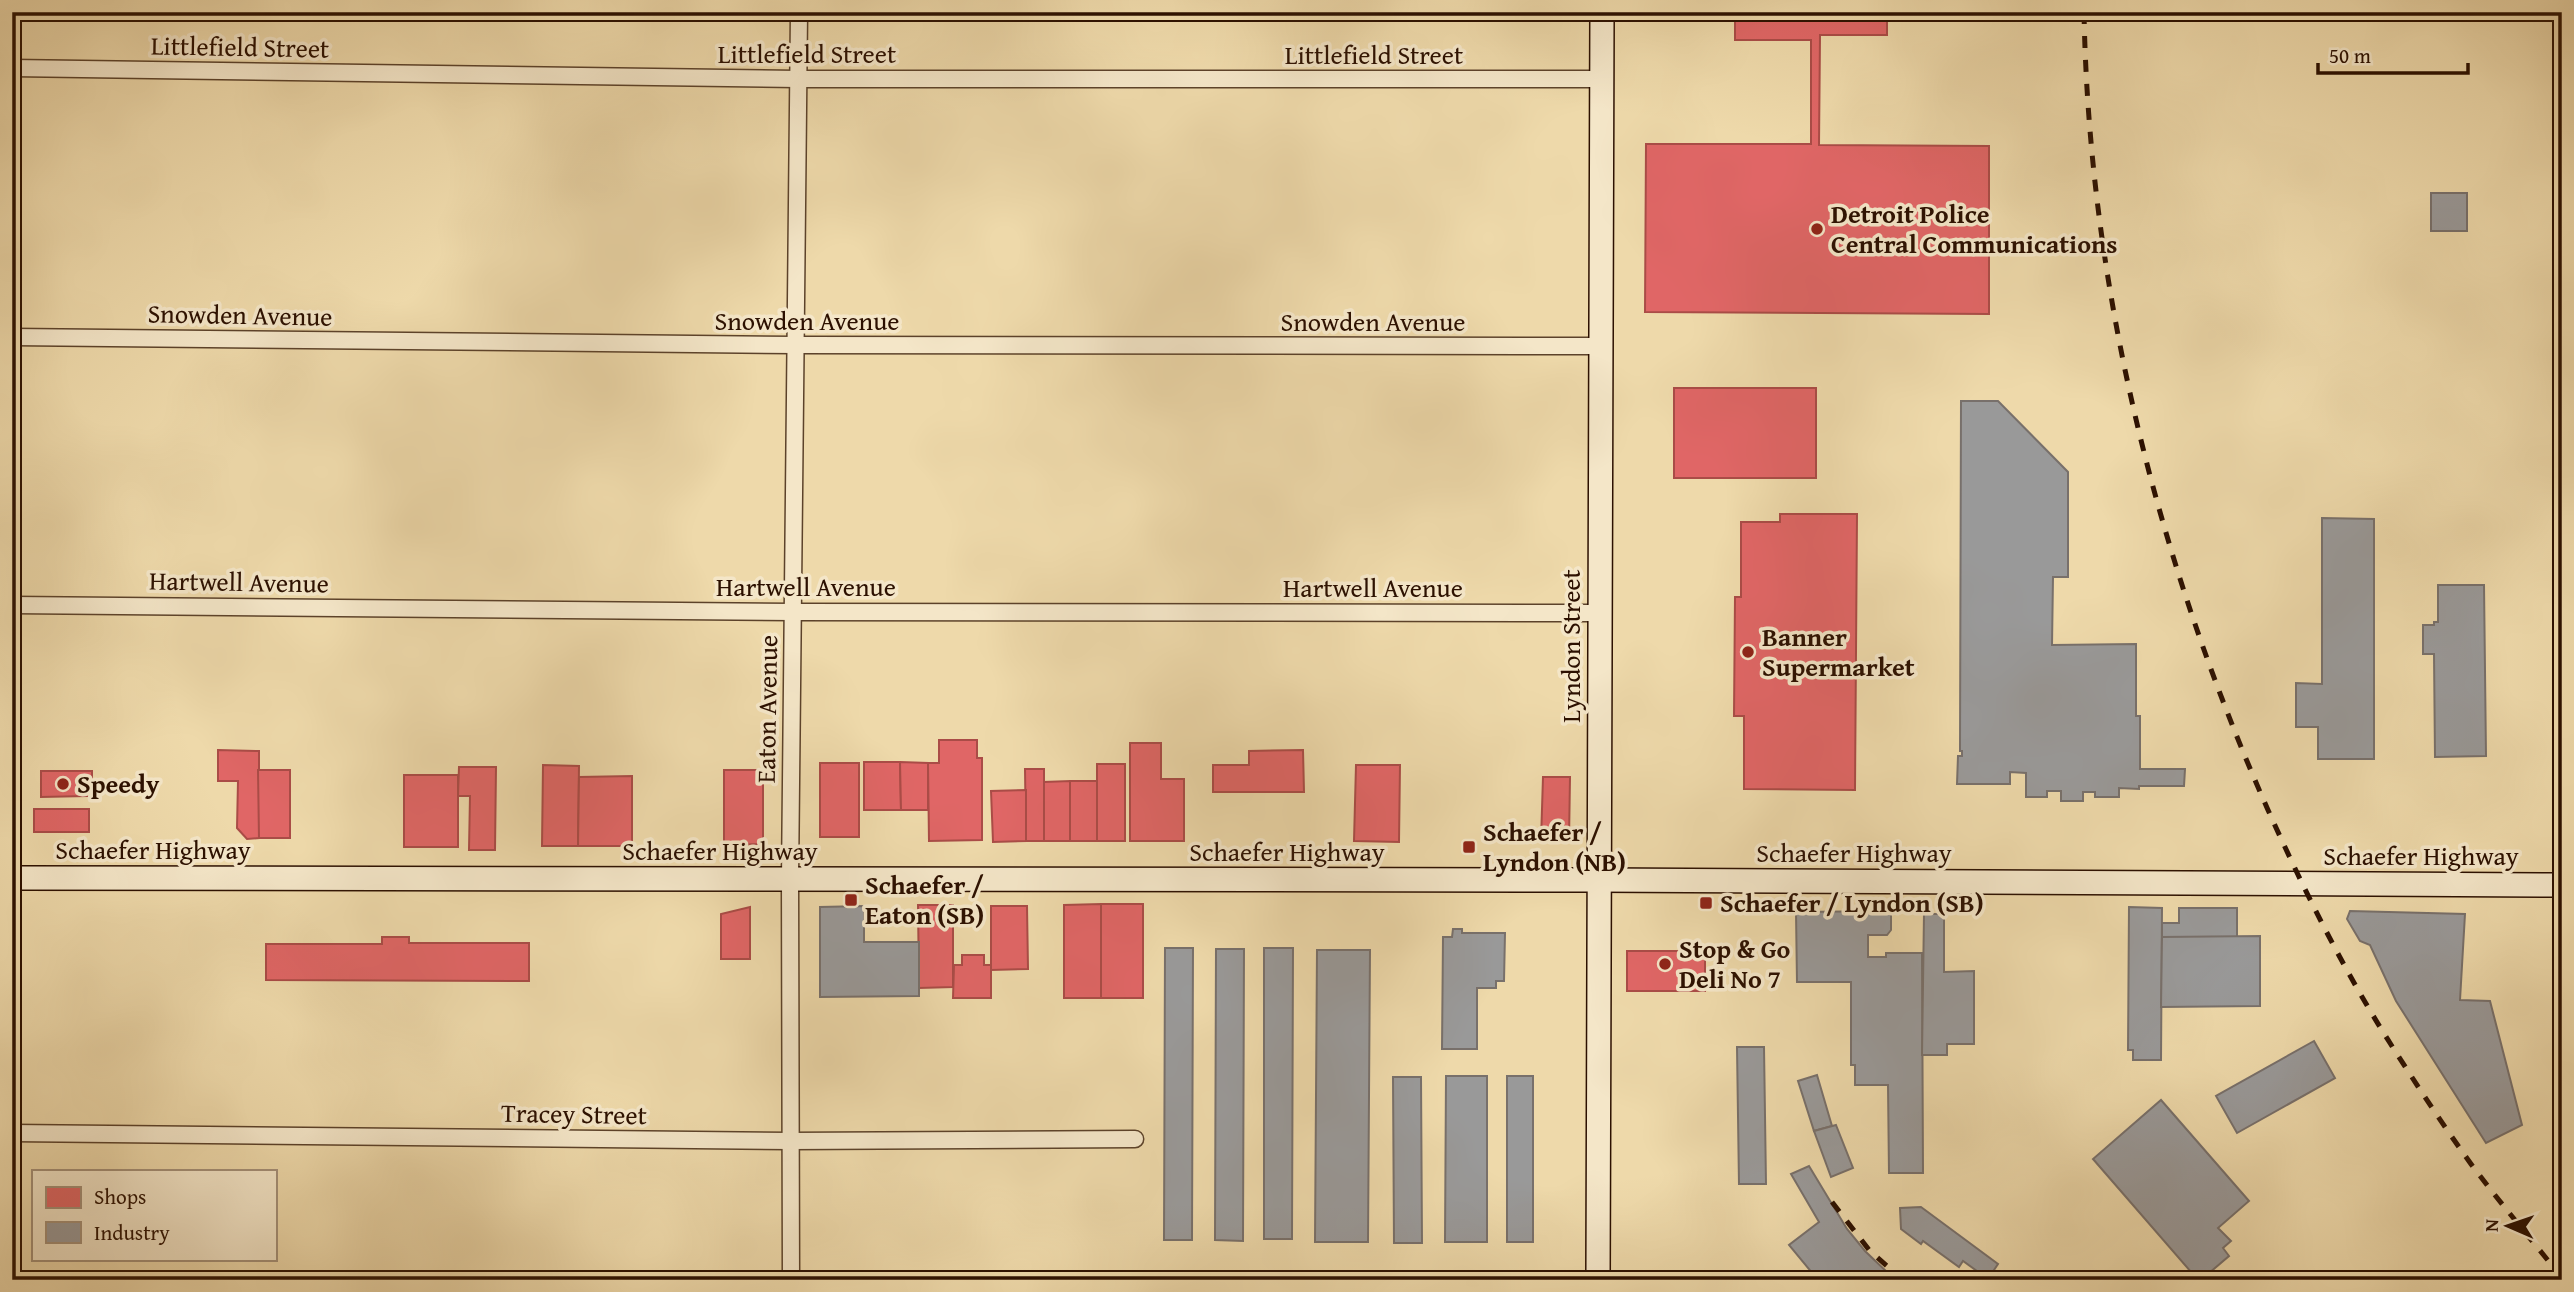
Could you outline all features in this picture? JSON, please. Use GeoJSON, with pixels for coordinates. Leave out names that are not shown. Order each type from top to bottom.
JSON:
{"type":"FeatureCollection","features":[{"type":"Feature","properties":{"kind":"street","name":"Eaton Avenue"},"geometry":{"type":"LineString","coordinates":[[790,1280],[790,879],[800,12]]}},
{"type":"Feature","properties":{"kind":"street","name":"Lyndon Street"},"geometry":{"type":"LineString","coordinates":[[1598,1280],[1602,12]]}},
{"type":"Feature","properties":{"kind":"street","name":"Littlefield Street"},"geometry":{"type":"LineString","coordinates":[[12,68],[798,79],[1602,79]]}},
{"type":"Feature","properties":{"kind":"street","name":"Snowden Avenue"},"geometry":{"type":"LineString","coordinates":[[12,337],[795,345],[1601,346]]}},
{"type":"Feature","properties":{"kind":"street","name":"Hartwell Avenue"},"geometry":{"type":"LineString","coordinates":[[12,605],[793,612],[1599,613]]}},
{"type":"Feature","properties":{"kind":"street","name":"Schaefer Highway"},"geometry":{"type":"LineString","coordinates":[[12,878],[1598,880],[2562,885]]}},
{"type":"Feature","properties":{"kind":"street","name":"Tracey Street"},"geometry":{"type":"LineString","coordinates":[[12,1133],[790,1141],[1135,1139]]}},
{"type":"Feature","properties":{"kind":"building: Shops","name":"Detroit Police Central Communications"},"geometry":{"type":"Polygon","coordinates":[[[1645,12],[1887,12],[1887,35],[1820,35],[1819,145],[1989,146],[1989,314],[1645,312],[1646,144],[1811,144],[1811,40],[1735,40],[1735,20],[1645,20],[1645,12]]]}},
{"type":"Feature","properties":{"kind":"building: Shops"},"geometry":{"type":"Polygon","coordinates":[[[1674,388],[1816,388],[1816,478],[1674,478],[1674,388]]]}},
{"type":"Feature","properties":{"kind":"building: Shops"},"geometry":{"type":"Polygon","coordinates":[[[1780,514],[1857,514],[1855,790],[1744,789],[1744,716],[1734,716],[1735,597],[1741,597],[1741,522],[1780,522],[1780,514]]]}},
{"type":"Feature","properties":{"kind":"building: Shops"},"geometry":{"type":"Polygon","coordinates":[[[939,740],[977,740],[977,758],[982,758],[982,840],[929,841],[928,763],[939,763],[939,740]]]}},
{"type":"Feature","properties":{"kind":"building: Shops"},"geometry":{"type":"Polygon","coordinates":[[[1130,743],[1161,743],[1161,779],[1184,779],[1184,841],[1130,841],[1130,743]]]}},
{"type":"Feature","properties":{"kind":"building: Shops"},"geometry":{"type":"Polygon","coordinates":[[[218,750],[259,751],[259,838],[247,839],[237,828],[238,781],[218,781],[218,750]]]}},
{"type":"Feature","properties":{"kind":"building: Shops"},"geometry":{"type":"Polygon","coordinates":[[[1303,750],[1304,792],[1213,792],[1213,765],[1249,765],[1249,751],[1303,750]]]}},
{"type":"Feature","properties":{"kind":"building: Shops"},"geometry":{"type":"Polygon","coordinates":[[[864,762],[900,762],[901,810],[864,810],[864,762]]]}},
{"type":"Feature","properties":{"kind":"building: Shops"},"geometry":{"type":"Polygon","coordinates":[[[900,762],[928,763],[928,810],[901,810],[900,762]]]}},
{"type":"Feature","properties":{"kind":"building: Shops"},"geometry":{"type":"Polygon","coordinates":[[[820,763],[859,763],[859,837],[820,837],[820,763]]]}},
{"type":"Feature","properties":{"kind":"building: Shops"},"geometry":{"type":"Polygon","coordinates":[[[1097,764],[1125,764],[1125,841],[1097,841],[1097,764]]]}},
{"type":"Feature","properties":{"kind":"building: Shops"},"geometry":{"type":"Polygon","coordinates":[[[543,765],[579,766],[578,846],[542,846],[543,765]]]}},
{"type":"Feature","properties":{"kind":"building: Shops"},"geometry":{"type":"Polygon","coordinates":[[[1356,765],[1400,765],[1399,842],[1354,841],[1356,765]]]}},
{"type":"Feature","properties":{"kind":"building: Shops"},"geometry":{"type":"Polygon","coordinates":[[[459,767],[496,767],[495,850],[469,850],[470,796],[458,796],[459,767]]]}},
{"type":"Feature","properties":{"kind":"building: Shops"},"geometry":{"type":"Polygon","coordinates":[[[1025,769],[1044,769],[1044,841],[1026,841],[1025,769]]]}},
{"type":"Feature","properties":{"kind":"building: Shops"},"geometry":{"type":"Polygon","coordinates":[[[258,770],[290,770],[290,838],[259,838],[258,770]]]}},
{"type":"Feature","properties":{"kind":"building: Shops"},"geometry":{"type":"Polygon","coordinates":[[[724,770],[763,770],[763,844],[724,845],[724,770]]]}},
{"type":"Feature","properties":{"kind":"building: Shops"},"geometry":{"type":"Polygon","coordinates":[[[41,771],[92,771],[92,784],[87,784],[87,796],[41,797],[41,771]]]}},
{"type":"Feature","properties":{"kind":"building: Shops"},"geometry":{"type":"Polygon","coordinates":[[[404,775],[458,775],[458,847],[404,847],[404,775]]]}},
{"type":"Feature","properties":{"kind":"building: Shops"},"geometry":{"type":"Polygon","coordinates":[[[632,776],[632,846],[578,846],[579,777],[632,776]]]}},
{"type":"Feature","properties":{"kind":"building: Shops"},"geometry":{"type":"Polygon","coordinates":[[[1543,777],[1570,777],[1569,841],[1541,841],[1543,777]]]}},
{"type":"Feature","properties":{"kind":"building: Shops"},"geometry":{"type":"Polygon","coordinates":[[[1070,781],[1070,841],[1044,841],[1044,782],[1070,781]]]}},
{"type":"Feature","properties":{"kind":"building: Shops"},"geometry":{"type":"Polygon","coordinates":[[[1070,781],[1097,781],[1097,841],[1070,841],[1070,781]]]}},
{"type":"Feature","properties":{"kind":"building: Shops"},"geometry":{"type":"Polygon","coordinates":[[[1026,790],[1026,841],[993,842],[991,791],[1026,790]]]}},
{"type":"Feature","properties":{"kind":"building: Shops"},"geometry":{"type":"Polygon","coordinates":[[[34,809],[89,809],[89,832],[34,832],[34,809]]]}},
{"type":"Feature","properties":{"kind":"building: Shops"},"geometry":{"type":"Polygon","coordinates":[[[1101,904],[1143,904],[1143,998],[1101,998],[1101,904]]]}},
{"type":"Feature","properties":{"kind":"building: Shops"},"geometry":{"type":"Polygon","coordinates":[[[1101,904],[1101,998],[1064,998],[1064,905],[1101,904]]]}},
{"type":"Feature","properties":{"kind":"building: Shops"},"geometry":{"type":"Polygon","coordinates":[[[918,905],[953,905],[953,987],[919,988],[918,905]]]}},
{"type":"Feature","properties":{"kind":"building: Shops"},"geometry":{"type":"Polygon","coordinates":[[[991,906],[1027,906],[1028,969],[991,970],[991,906]]]}},
{"type":"Feature","properties":{"kind":"building: Shops"},"geometry":{"type":"Polygon","coordinates":[[[750,907],[750,959],[721,959],[721,914],[750,907]]]}},
{"type":"Feature","properties":{"kind":"building: Shops"},"geometry":{"type":"Polygon","coordinates":[[[382,937],[409,937],[409,943],[529,943],[529,981],[266,980],[266,944],[382,944],[382,937]]]}},
{"type":"Feature","properties":{"kind":"building: Shops"},"geometry":{"type":"Polygon","coordinates":[[[1627,951],[1705,951],[1705,991],[1627,991],[1627,951]]]}},
{"type":"Feature","properties":{"kind":"building: Shops"},"geometry":{"type":"Polygon","coordinates":[[[962,955],[984,955],[984,965],[991,965],[991,998],[953,998],[954,965],[962,965],[962,955]]]}},
{"type":"Feature","properties":{"kind":"building: Industry"},"geometry":{"type":"Polygon","coordinates":[[[2431,193],[2467,193],[2467,231],[2431,231],[2431,193]]]}},
{"type":"Feature","properties":{"kind":"building: Industry"},"geometry":{"type":"Polygon","coordinates":[[[1961,401],[1998,401],[2068,472],[2068,577],[2053,577],[2052,645],[2136,644],[2136,716],[2140,716],[2140,769],[2185,769],[2184,786],[2119,788],[2119,797],[2095,797],[2095,792],[2083,792],[2083,801],[2061,801],[2061,791],[2047,791],[2047,797],[2026,797],[2026,773],[2010,772],[2010,784],[1957,784],[1958,756],[1962,756],[1961,401]]]}},
{"type":"Feature","properties":{"kind":"building: Industry"},"geometry":{"type":"Polygon","coordinates":[[[2322,518],[2374,519],[2374,759],[2318,759],[2318,727],[2296,727],[2296,683],[2322,684],[2322,518]]]}},
{"type":"Feature","properties":{"kind":"building: Industry"},"geometry":{"type":"Polygon","coordinates":[[[2438,585],[2484,585],[2486,756],[2435,757],[2434,654],[2423,654],[2423,625],[2434,625],[2434,622],[2438,622],[2438,585]]]}},
{"type":"Feature","properties":{"kind":"building: Industry"},"geometry":{"type":"Polygon","coordinates":[[[864,906],[864,942],[919,942],[919,996],[820,997],[820,907],[864,906]]]}},
{"type":"Feature","properties":{"kind":"building: Industry"},"geometry":{"type":"Polygon","coordinates":[[[2129,907],[2162,908],[2161,1060],[2133,1060],[2133,1050],[2128,1050],[2129,907]]]}},
{"type":"Feature","properties":{"kind":"building: Industry"},"geometry":{"type":"Polygon","coordinates":[[[2179,908],[2237,908],[2237,937],[2162,937],[2162,923],[2179,923],[2179,908]]]}},
{"type":"Feature","properties":{"kind":"building: Industry"},"geometry":{"type":"Polygon","coordinates":[[[1891,911],[1891,930],[1887,935],[1868,935],[1868,957],[1886,957],[1886,953],[1922,953],[1923,1173],[1889,1173],[1888,1085],[1855,1085],[1855,1065],[1851,1065],[1851,982],[1797,982],[1796,912],[1891,911]]]}},
{"type":"Feature","properties":{"kind":"building: Industry"},"geometry":{"type":"Polygon","coordinates":[[[2350,911],[2465,914],[2460,1000],[2490,1001],[2522,1125],[2486,1143],[2396,1001],[2370,945],[2360,941],[2347,919],[2350,911]]]}},
{"type":"Feature","properties":{"kind":"building: Industry"},"geometry":{"type":"Polygon","coordinates":[[[1924,914],[1944,914],[1944,972],[1974,971],[1974,1044],[1947,1044],[1947,1055],[1922,1055],[1924,914]]]}},
{"type":"Feature","properties":{"kind":"building: Industry"},"geometry":{"type":"Polygon","coordinates":[[[1453,929],[1462,929],[1462,933],[1505,933],[1504,981],[1496,981],[1496,988],[1477,988],[1477,1049],[1442,1049],[1443,937],[1452,937],[1453,929]]]}},
{"type":"Feature","properties":{"kind":"building: Industry"},"geometry":{"type":"Polygon","coordinates":[[[2260,936],[2260,1006],[2161,1007],[2162,937],[2260,936]]]}},
{"type":"Feature","properties":{"kind":"building: Industry"},"geometry":{"type":"Polygon","coordinates":[[[1165,948],[1193,948],[1192,1240],[1164,1240],[1165,948]]]}},
{"type":"Feature","properties":{"kind":"building: Industry"},"geometry":{"type":"Polygon","coordinates":[[[1264,948],[1293,948],[1292,1239],[1264,1239],[1264,948]]]}},
{"type":"Feature","properties":{"kind":"building: Industry"},"geometry":{"type":"Polygon","coordinates":[[[1216,949],[1244,949],[1243,1241],[1215,1240],[1216,949]]]}},
{"type":"Feature","properties":{"kind":"building: Industry"},"geometry":{"type":"Polygon","coordinates":[[[1317,950],[1370,950],[1368,1242],[1315,1242],[1317,950]]]}},
{"type":"Feature","properties":{"kind":"building: Industry"},"geometry":{"type":"Polygon","coordinates":[[[2556,1008],[2562,1008],[2562,1103],[2556,1103],[2556,1008]]]}},
{"type":"Feature","properties":{"kind":"building: Industry"},"geometry":{"type":"Polygon","coordinates":[[[2314,1041],[2335,1078],[2237,1133],[2216,1096],[2314,1041]]]}},
{"type":"Feature","properties":{"kind":"building: Industry"},"geometry":{"type":"Polygon","coordinates":[[[1737,1047],[1764,1047],[1766,1184],[1739,1184],[1737,1047]]]}},
{"type":"Feature","properties":{"kind":"building: Industry"},"geometry":{"type":"Polygon","coordinates":[[[1817,1075],[1832,1126],[1814,1131],[1798,1081],[1817,1075]]]}},
{"type":"Feature","properties":{"kind":"building: Industry"},"geometry":{"type":"Polygon","coordinates":[[[1446,1076],[1487,1076],[1487,1242],[1445,1242],[1446,1076]]]}},
{"type":"Feature","properties":{"kind":"building: Industry"},"geometry":{"type":"Polygon","coordinates":[[[1507,1076],[1533,1076],[1533,1242],[1507,1242],[1507,1076]]]}},
{"type":"Feature","properties":{"kind":"building: Industry"},"geometry":{"type":"Polygon","coordinates":[[[1393,1077],[1421,1077],[1422,1243],[1394,1243],[1393,1077]]]}},
{"type":"Feature","properties":{"kind":"building: Industry"},"geometry":{"type":"Polygon","coordinates":[[[2161,1100],[2249,1201],[2218,1228],[2231,1241],[2223,1248],[2229,1256],[2201,1280],[2198,1280],[2093,1159],[2161,1100]]]}},
{"type":"Feature","properties":{"kind":"building: Industry"},"geometry":{"type":"Polygon","coordinates":[[[1836,1125],[1853,1168],[1831,1177],[1814,1131],[1836,1125]]]}},
{"type":"Feature","properties":{"kind":"building: Industry"},"geometry":{"type":"Polygon","coordinates":[[[1809,1166],[1847,1229],[1889,1274],[1883,1280],[1818,1280],[1789,1245],[1819,1222],[1791,1174],[1809,1166]]]}},
{"type":"Feature","properties":{"kind":"building: Industry"},"geometry":{"type":"Polygon","coordinates":[[[1921,1207],[1998,1264],[1988,1279],[1963,1261],[1959,1267],[1901,1229],[1900,1208],[1921,1207]]]}},
{"type":"Feature","properties":{"kind":"railway"},"geometry":{"type":"LineString","coordinates":[[2084,12],[2089,115],[2099,218],[2115,319],[2136,420],[2162,520],[2193,619],[2228,715],[2296,870],[2340,958],[2373,1015],[2471,1164],[2562,1278]]}},
{"type":"Feature","properties":{"kind":"railway"},"geometry":{"type":"LineString","coordinates":[[1832,1202],[1870,1251],[1903,1280]]}},
{"type":"Feature","properties":{"kind":"place","name":"Detroit Police Central Communications"},"geometry":{"type":"Point","coordinates":[1817,229]}},
{"type":"Feature","properties":{"kind":"place","name":"Banner Supermarket"},"geometry":{"type":"Point","coordinates":[1748,652]}},
{"type":"Feature","properties":{"kind":"place","name":"Speedy"},"geometry":{"type":"Point","coordinates":[63,784]}},
{"type":"Feature","properties":{"kind":"place","name":"Schaefer / Lyndon (NB)"},"geometry":{"type":"Point","coordinates":[1469,847]}},
{"type":"Feature","properties":{"kind":"place","name":"Schaefer / Eaton (SB)"},"geometry":{"type":"Point","coordinates":[851,900]}},
{"type":"Feature","properties":{"kind":"place","name":"Schaefer / Lyndon (SB)"},"geometry":{"type":"Point","coordinates":[1706,903]}},
{"type":"Feature","properties":{"kind":"place","name":"Stop & Go Deli No 7"},"geometry":{"type":"Point","coordinates":[1665,964]}}]}
